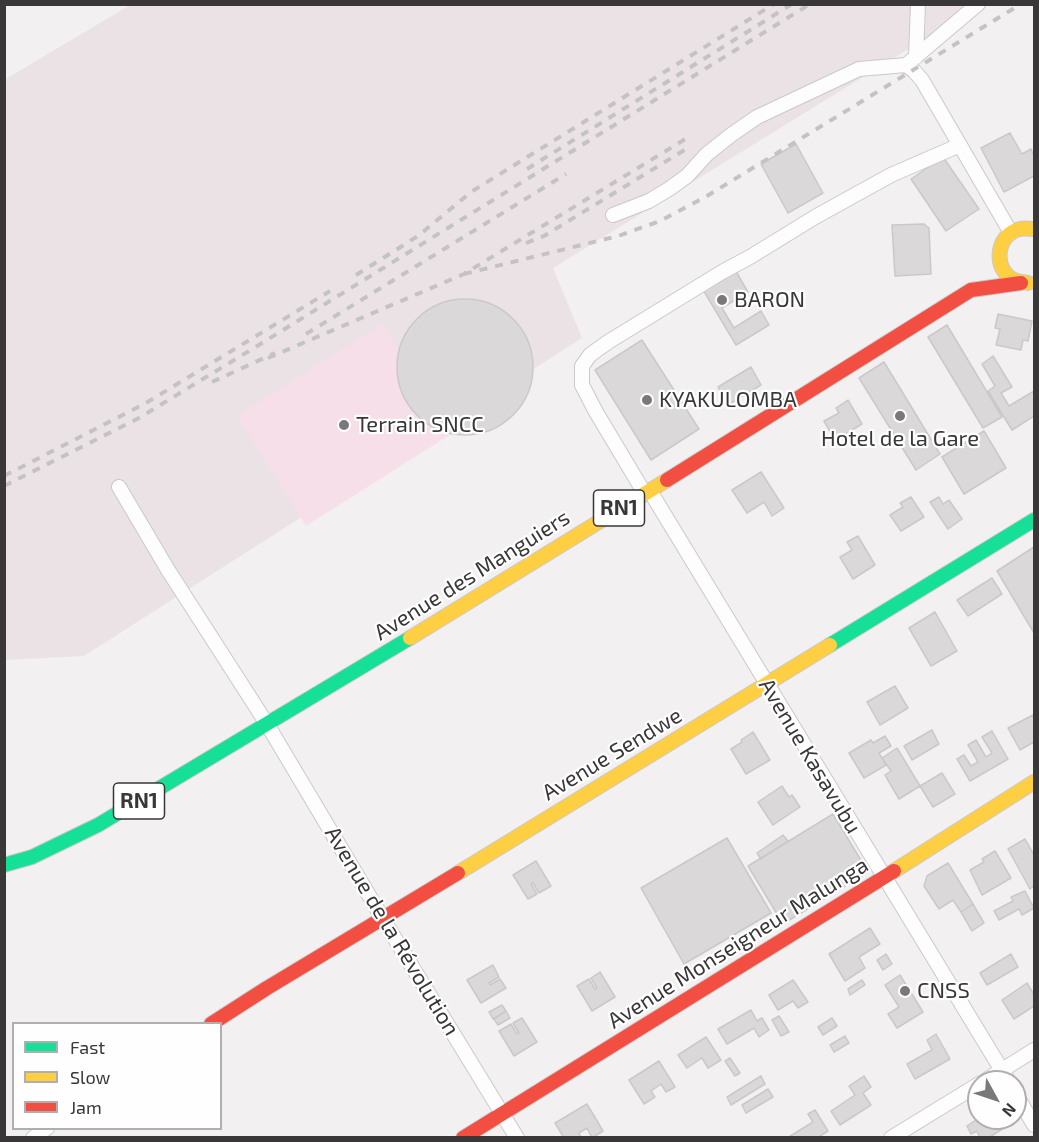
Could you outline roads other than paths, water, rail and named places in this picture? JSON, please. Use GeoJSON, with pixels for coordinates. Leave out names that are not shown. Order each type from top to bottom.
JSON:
{"type":"FeatureCollection","features":[{"type":"Feature","properties":{"kind":"main road"},"geometry":{"type":"LineString","coordinates":[[1030,284],[1012,280],[1000,265],[992,265],[1004,239],[1017,229],[1033,228]]}},
{"type":"Feature","properties":{"kind":"main road","name":"RN1"},"geometry":{"type":"LineString","coordinates":[[971,290],[992,265]]}},
{"type":"Feature","properties":{"kind":"main road","name":"Avenue des Manguiers"},"geometry":{"type":"LineString","coordinates":[[4,865],[32,857],[98,825],[543,557],[971,290],[1030,284]]}},
{"type":"Feature","properties":{"kind":"main road","name":"Avenue Sendwe"},"geometry":{"type":"LineString","coordinates":[[213,1022],[1035,520]]}},
{"type":"Feature","properties":{"kind":"main road","name":"Avenue Monseigneur Malunga"},"geometry":{"type":"LineString","coordinates":[[463,1137],[1035,782]]}},
{"type":"Feature","properties":{"kind":"street"},"geometry":{"type":"LineString","coordinates":[[918,4],[911,61],[915,71],[1011,233]]}},
{"type":"Feature","properties":{"kind":"street"},"geometry":{"type":"LineString","coordinates":[[613,215],[650,201],[669,189],[687,176],[707,154],[757,117],[859,69],[911,61],[978,4]]}},
{"type":"Feature","properties":{"kind":"street","name":"Avenue Kasavubu"},"geometry":{"type":"LineString","coordinates":[[960,145],[891,175],[815,217],[608,342],[590,355],[582,366],[582,385],[596,412],[767,684],[1001,1070]]}},
{"type":"Feature","properties":{"kind":"street","name":"Avenue de la Révolution"},"geometry":{"type":"LineString","coordinates":[[118,487],[168,570],[267,724],[382,919],[517,1137]]}},
{"type":"Feature","properties":{"kind":"street"},"geometry":{"type":"LineString","coordinates":[[1012,1070],[1035,1050]]}},
{"type":"Feature","properties":{"kind":"street"},"geometry":{"type":"LineString","coordinates":[[891,1137],[967,1091]]}},
{"type":"Feature","properties":{"kind":"street"},"geometry":{"type":"LineString","coordinates":[[1027,1112],[1035,1125]]}},
{"type":"Feature","properties":{"kind":"railway"},"geometry":{"type":"LineString","coordinates":[[356,275],[418,236],[471,192],[774,4]]}},
{"type":"Feature","properties":{"kind":"railway"},"geometry":{"type":"LineString","coordinates":[[527,169],[792,4]]}},
{"type":"Feature","properties":{"kind":"railway"},"geometry":{"type":"LineString","coordinates":[[4,486],[139,418],[810,4]]}},
{"type":"Feature","properties":{"kind":"railway"},"geometry":{"type":"LineString","coordinates":[[464,274],[618,236],[660,221],[707,196],[1021,4]]}},
{"type":"Feature","properties":{"kind":"railway"},"geometry":{"type":"LineString","coordinates":[[268,358],[464,274],[687,138]]}},
{"type":"Feature","properties":{"kind":"railway"},"geometry":{"type":"LineString","coordinates":[[526,243],[544,236],[691,146]]}},
{"type":"Feature","properties":{"kind":"railway"},"geometry":{"type":"LineString","coordinates":[[306,334],[566,174]]}},
{"type":"Feature","properties":{"kind":"railway"},"geometry":{"type":"LineString","coordinates":[[4,476],[146,403],[330,291]]}},
{"type":"Feature","properties":{"kind":"railway"},"geometry":{"type":"LineString","coordinates":[[212,382],[275,353]]}},
{"type":"Feature","properties":{"kind":"place","name":"BARON"},"geometry":{"type":"Point","coordinates":[722,300]}},
{"type":"Feature","properties":{"kind":"place","name":"KYAKULOMBA"},"geometry":{"type":"Point","coordinates":[647,400]}},
{"type":"Feature","properties":{"kind":"place","name":"Hotel de la Gare"},"geometry":{"type":"Point","coordinates":[900,416]}},
{"type":"Feature","properties":{"kind":"place","name":"Terrain SNCC"},"geometry":{"type":"Point","coordinates":[344,425]}},
{"type":"Feature","properties":{"kind":"place","name":"CNSS"},"geometry":{"type":"Point","coordinates":[905,991]}}]}
